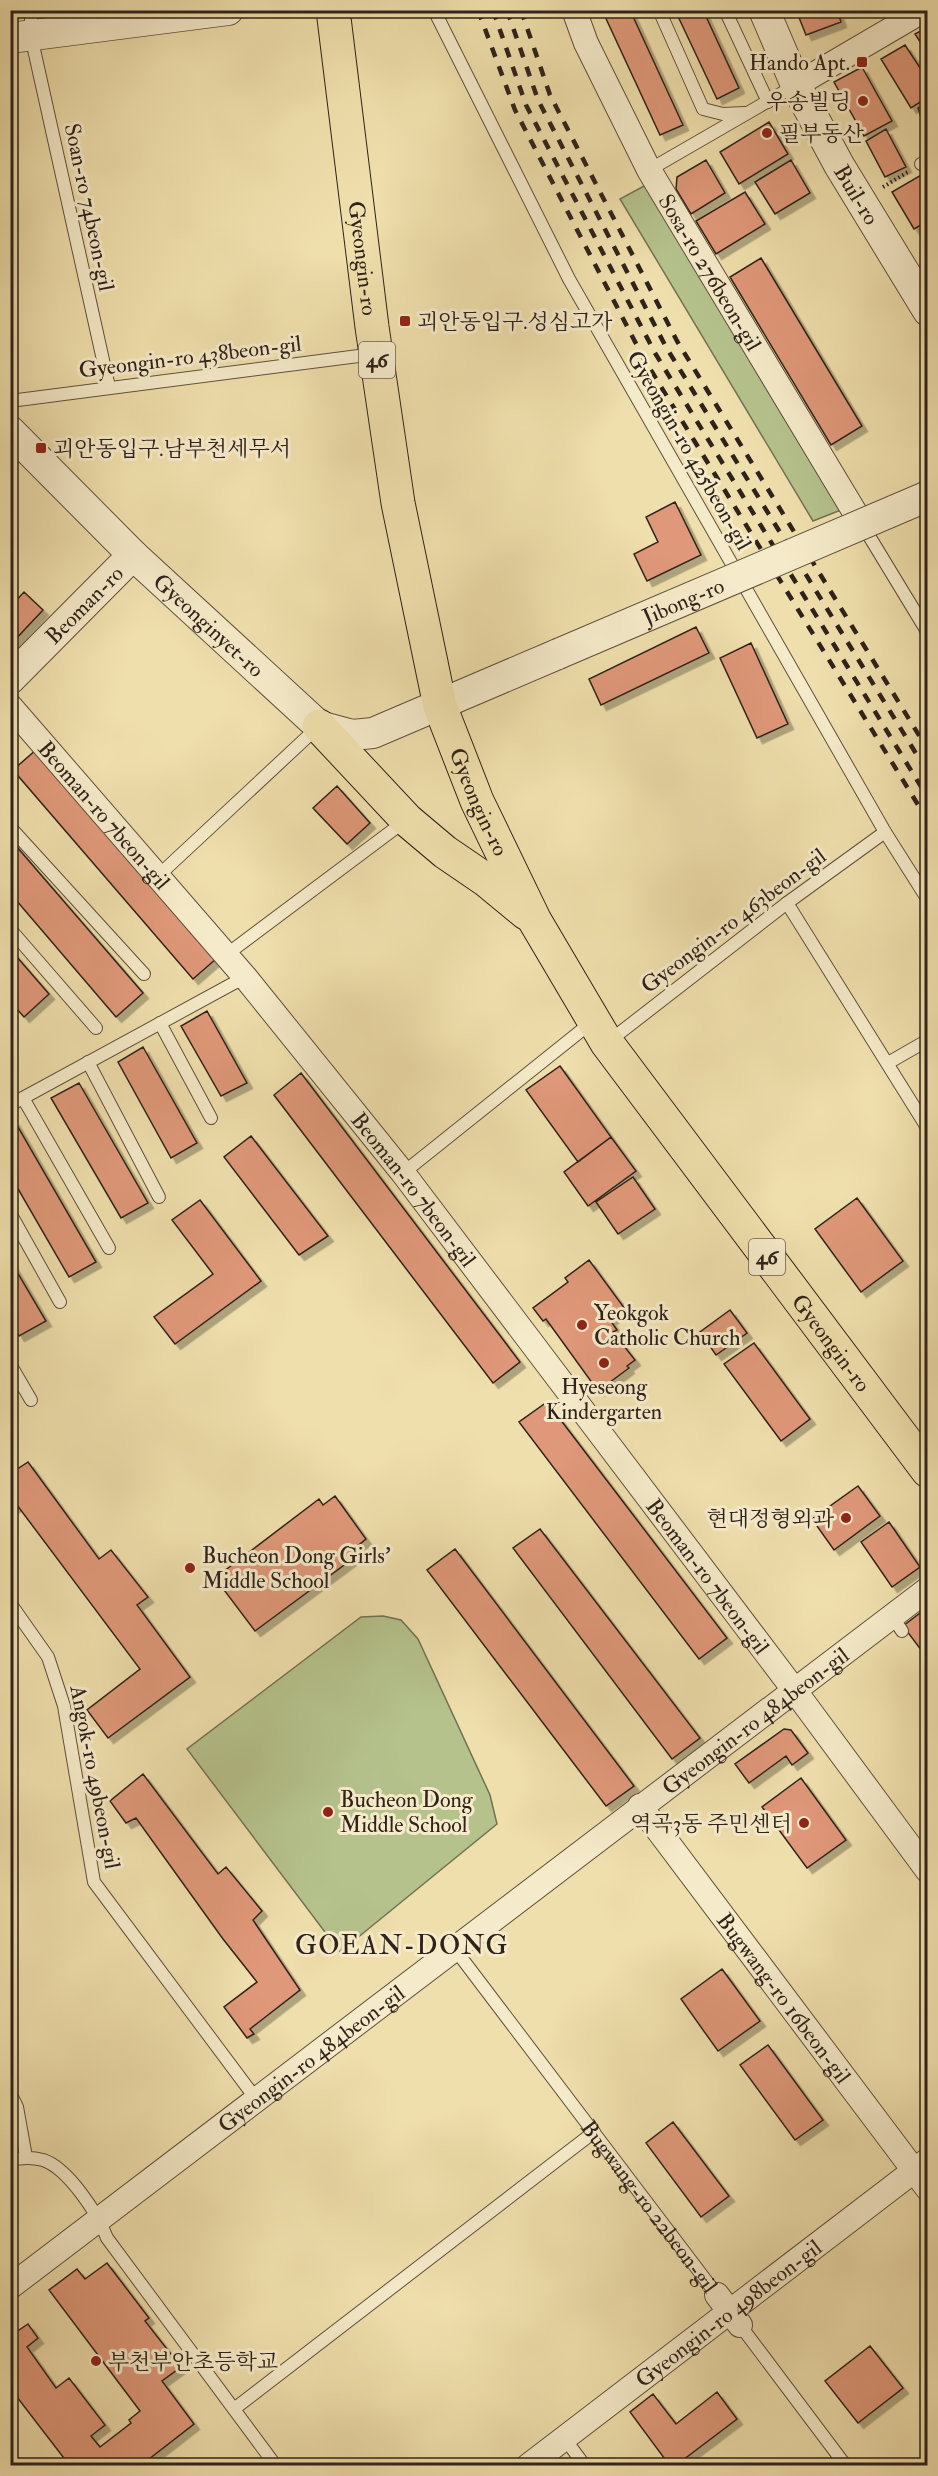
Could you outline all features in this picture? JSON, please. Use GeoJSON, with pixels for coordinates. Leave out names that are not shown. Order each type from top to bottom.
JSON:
{"type":"FeatureCollection","features":[{"type":"Feature","properties":{"kind":"main road","name":"Gyeongin-ro"},"geometry":{"type":"LineString","coordinates":[[333,10],[376,354],[398,503],[440,706],[477,801],[535,921],[600,1032],[927,1470]]}},
{"type":"Feature","properties":{"kind":"main road"},"geometry":{"type":"LineString","coordinates":[[319,726],[407,819],[445,852],[486,880],[535,921]]}},
{"type":"Feature","properties":{"kind":"street"},"geometry":{"type":"LineString","coordinates":[[24,28],[228,10]]}},
{"type":"Feature","properties":{"kind":"street","name":"Sosa-ro 276beon-gil"},"geometry":{"type":"LineString","coordinates":[[574,10],[586,43],[649,170],[863,526]]}},
{"type":"Feature","properties":{"kind":"street","name":"Buil-ro"},"geometry":{"type":"LineString","coordinates":[[764,10],[796,85],[839,165],[927,311]]}},
{"type":"Feature","properties":{"kind":"street"},"geometry":{"type":"LineString","coordinates":[[796,85],[924,10]]}},
{"type":"Feature","properties":{"kind":"street","name":"Gyeonginyet-ro"},"geometry":{"type":"LineString","coordinates":[[10,431],[133,555],[319,726],[352,735],[374,733],[440,706]]}},
{"type":"Feature","properties":{"kind":"street","name":"Jibong-ro"},"geometry":{"type":"LineString","coordinates":[[440,706],[927,496]]}},
{"type":"Feature","properties":{"kind":"street","name":"Beoman-ro"},"geometry":{"type":"LineString","coordinates":[[10,680],[133,555]]}},
{"type":"Feature","properties":{"kind":"street","name":"Beoman-ro 7beon-gil"},"geometry":{"type":"LineString","coordinates":[[10,706],[244,977],[403,1173],[795,1691],[927,1871]]}},
{"type":"Feature","properties":{"kind":"street","name":"Gyeongin-ro 484beon-gil"},"geometry":{"type":"LineString","coordinates":[[10,2287],[640,1806],[795,1691],[897,1623],[927,1589]]}},
{"type":"Feature","properties":{"kind":"street","name":"Bugwang-ro 16beon-gil"},"geometry":{"type":"LineString","coordinates":[[640,1806],[923,2173]]}},
{"type":"Feature","properties":{"kind":"street","name":"Gyeongin-ro 498beon-gil"},"geometry":{"type":"LineString","coordinates":[[528,2466],[729,2310],[923,2173]]}},
{"type":"Feature","properties":{"kind":"lane","name":"Gyeongin-ro 425beon-gil"},"geometry":{"type":"LineString","coordinates":[[434,10],[569,279],[885,832],[927,900]]}},
{"type":"Feature","properties":{"kind":"lane"},"geometry":{"type":"LineString","coordinates":[[659,10],[703,109],[723,114],[748,113]]}},
{"type":"Feature","properties":{"kind":"lane"},"geometry":{"type":"LineString","coordinates":[[724,10],[768,102]]}},
{"type":"Feature","properties":{"kind":"lane","name":"Soan-ro 74beon-gil"},"geometry":{"type":"LineString","coordinates":[[24,28],[109,387]]}},
{"type":"Feature","properties":{"kind":"lane"},"geometry":{"type":"LineString","coordinates":[[649,170],[796,85]]}},
{"type":"Feature","properties":{"kind":"lane","name":"Gyeongin-ro 438beon-gil"},"geometry":{"type":"LineString","coordinates":[[10,401],[376,354]]}},
{"type":"Feature","properties":{"kind":"lane"},"geometry":{"type":"LineString","coordinates":[[863,526],[927,633]]}},
{"type":"Feature","properties":{"kind":"lane"},"geometry":{"type":"LineString","coordinates":[[158,876],[319,726]]}},
{"type":"Feature","properties":{"kind":"lane"},"geometry":{"type":"LineString","coordinates":[[226,956],[407,819]]}},
{"type":"Feature","properties":{"kind":"lane"},"geometry":{"type":"LineString","coordinates":[[10,827],[144,974]]}},
{"type":"Feature","properties":{"kind":"lane","name":"Gyeongin-ro 463beon-gil"},"geometry":{"type":"LineString","coordinates":[[403,1173],[885,832]]}},
{"type":"Feature","properties":{"kind":"lane"},"geometry":{"type":"LineString","coordinates":[[787,903],[927,1129]]}},
{"type":"Feature","properties":{"kind":"lane"},"geometry":{"type":"LineString","coordinates":[[10,929],[96,1028]]}},
{"type":"Feature","properties":{"kind":"lane"},"geometry":{"type":"LineString","coordinates":[[10,1105],[244,977]]}},
{"type":"Feature","properties":{"kind":"lane"},"geometry":{"type":"LineString","coordinates":[[160,1023],[211,1118]]}},
{"type":"Feature","properties":{"kind":"lane"},"geometry":{"type":"LineString","coordinates":[[888,1063],[927,1040]]}},
{"type":"Feature","properties":{"kind":"lane"},"geometry":{"type":"LineString","coordinates":[[88,1062],[159,1197]]}},
{"type":"Feature","properties":{"kind":"lane"},"geometry":{"type":"LineString","coordinates":[[23,1098],[109,1248]]}},
{"type":"Feature","properties":{"kind":"lane"},"geometry":{"type":"LineString","coordinates":[[10,1214],[60,1302]]}},
{"type":"Feature","properties":{"kind":"lane"},"geometry":{"type":"LineString","coordinates":[[10,1364],[31,1400]]}},
{"type":"Feature","properties":{"kind":"lane","name":"Angok-ro 49beon-gil"},"geometry":{"type":"LineString","coordinates":[[10,1603],[48,1657],[64,1706],[94,1882],[256,2099]]}},
{"type":"Feature","properties":{"kind":"lane","name":"Bugwang-ro 22beon-gil"},"geometry":{"type":"LineString","coordinates":[[454,1948],[846,2466]]}},
{"type":"Feature","properties":{"kind":"lane"},"geometry":{"type":"LineString","coordinates":[[10,2092],[17,2107],[26,2157]]}},
{"type":"Feature","properties":{"kind":"lane"},"geometry":{"type":"LineString","coordinates":[[234,2409],[594,2132]]}},
{"type":"Feature","properties":{"kind":"lane"},"geometry":{"type":"LineString","coordinates":[[10,2160],[26,2157],[45,2161],[70,2179],[100,2218],[107,2238],[276,2466]]}},
{"type":"Feature","properties":{"kind":"lane"},"geometry":{"type":"LineString","coordinates":[[565,2439],[585,2466]]}},
{"type":"Feature","properties":{"kind":"path","name":"Buil-ro"},"geometry":{"type":"LineString","coordinates":[[883,187],[924,162]]}},
{"type":"Feature","properties":{"kind":"green space"},"geometry":{"type":"Polygon","coordinates":[[[655,180],[851,506],[813,521],[620,199],[655,180]]]}},
{"type":"Feature","properties":{"kind":"green space"},"geometry":{"type":"Polygon","coordinates":[[[383,1616],[401,1620],[418,1639],[490,1795],[497,1824],[340,1952],[187,1749],[361,1617],[383,1616]]]}},
{"type":"Feature","properties":{"kind":"building"},"geometry":{"type":"Polygon","coordinates":[[[602,10],[630,10],[683,125],[660,135],[602,10]]]}},
{"type":"Feature","properties":{"kind":"building"},"geometry":{"type":"Polygon","coordinates":[[[675,10],[703,10],[739,88],[717,99],[675,10]]]}},
{"type":"Feature","properties":{"kind":"building"},"geometry":{"type":"Polygon","coordinates":[[[796,10],[837,10],[841,22],[806,35],[796,10]]]}},
{"type":"Feature","properties":{"kind":"building"},"geometry":{"type":"Polygon","coordinates":[[[928,27],[928,54],[915,34],[928,27]]]}},
{"type":"Feature","properties":{"kind":"building"},"geometry":{"type":"Polygon","coordinates":[[[905,45],[928,80],[928,97],[911,108],[881,59],[905,45]]]}},
{"type":"Feature","properties":{"kind":"building","name":"우송빌딩"},"geometry":{"type":"Polygon","coordinates":[[[862,67],[892,121],[864,136],[834,82],[862,67]]]}},
{"type":"Feature","properties":{"kind":"building"},"geometry":{"type":"Polygon","coordinates":[[[928,104],[928,119],[922,121],[918,108],[928,104]]]}},
{"type":"Feature","properties":{"kind":"building"},"geometry":{"type":"Polygon","coordinates":[[[769,122],[788,154],[739,184],[720,152],[769,122]]]}},
{"type":"Feature","properties":{"kind":"building"},"geometry":{"type":"Polygon","coordinates":[[[886,129],[906,167],[885,177],[866,141],[886,129]]]}},
{"type":"Feature","properties":{"kind":"building"},"geometry":{"type":"Polygon","coordinates":[[[706,160],[725,193],[691,214],[676,189],[677,177],[706,160]]]}},
{"type":"Feature","properties":{"kind":"building"},"geometry":{"type":"Polygon","coordinates":[[[791,160],[810,193],[775,214],[755,182],[791,160]]]}},
{"type":"Feature","properties":{"kind":"building"},"geometry":{"type":"Polygon","coordinates":[[[928,171],[928,221],[914,229],[892,192],[928,171]]]}},
{"type":"Feature","properties":{"kind":"building"},"geometry":{"type":"Polygon","coordinates":[[[745,192],[765,224],[716,254],[696,221],[745,192]]]}},
{"type":"Feature","properties":{"kind":"building"},"geometry":{"type":"Polygon","coordinates":[[[761,258],[862,426],[831,445],[730,277],[761,258]]]}},
{"type":"Feature","properties":{"kind":"building"},"geometry":{"type":"Polygon","coordinates":[[[675,502],[701,555],[647,581],[634,554],[658,542],[646,517],[675,502]]]}},
{"type":"Feature","properties":{"kind":"building"},"geometry":{"type":"Polygon","coordinates":[[[24,592],[43,610],[10,645],[10,607],[24,592]]]}},
{"type":"Feature","properties":{"kind":"building"},"geometry":{"type":"Polygon","coordinates":[[[696,627],[709,653],[601,705],[589,679],[696,627]]]}},
{"type":"Feature","properties":{"kind":"building"},"geometry":{"type":"Polygon","coordinates":[[[751,643],[788,724],[757,738],[720,658],[751,643]]]}},
{"type":"Feature","properties":{"kind":"building"},"geometry":{"type":"Polygon","coordinates":[[[37,749],[217,958],[193,979],[13,770],[37,749]]]}},
{"type":"Feature","properties":{"kind":"building"},"geometry":{"type":"Polygon","coordinates":[[[337,786],[370,823],[347,844],[313,808],[337,786]]]}},
{"type":"Feature","properties":{"kind":"building"},"geometry":{"type":"Polygon","coordinates":[[[10,839],[143,993],[116,1017],[10,893],[10,839]]]}},
{"type":"Feature","properties":{"kind":"building"},"geometry":{"type":"Polygon","coordinates":[[[10,949],[49,994],[24,1017],[10,1001],[10,949]]]}},
{"type":"Feature","properties":{"kind":"building"},"geometry":{"type":"Polygon","coordinates":[[[207,1011],[247,1083],[221,1096],[181,1026],[207,1011]]]}},
{"type":"Feature","properties":{"kind":"building"},"geometry":{"type":"Polygon","coordinates":[[[143,1047],[197,1143],[171,1158],[118,1062],[143,1047]]]}},
{"type":"Feature","properties":{"kind":"building"},"geometry":{"type":"Polygon","coordinates":[[[560,1066],[611,1137],[578,1162],[526,1090],[560,1066]]]}},
{"type":"Feature","properties":{"kind":"building"},"geometry":{"type":"Polygon","coordinates":[[[301,1073],[520,1362],[493,1383],[274,1095],[301,1073]]]}},
{"type":"Feature","properties":{"kind":"building"},"geometry":{"type":"Polygon","coordinates":[[[79,1083],[148,1203],[121,1218],[51,1098],[79,1083]]]}},
{"type":"Feature","properties":{"kind":"building"},"geometry":{"type":"Polygon","coordinates":[[[14,1120],[96,1262],[69,1277],[10,1175],[10,1122],[14,1120]]]}},
{"type":"Feature","properties":{"kind":"building"},"geometry":{"type":"Polygon","coordinates":[[[251,1136],[328,1236],[299,1255],[224,1157],[251,1136]]]}},
{"type":"Feature","properties":{"kind":"building"},"geometry":{"type":"Polygon","coordinates":[[[611,1137],[636,1171],[588,1206],[564,1172],[611,1137]]]}},
{"type":"Feature","properties":{"kind":"building"},"geometry":{"type":"Polygon","coordinates":[[[633,1177],[655,1209],[618,1234],[596,1202],[633,1177]]]}},
{"type":"Feature","properties":{"kind":"building"},"geometry":{"type":"Polygon","coordinates":[[[857,1198],[903,1261],[861,1292],[815,1229],[857,1198]]]}},
{"type":"Feature","properties":{"kind":"building"},"geometry":{"type":"Polygon","coordinates":[[[200,1200],[261,1281],[175,1344],[154,1317],[213,1274],[172,1220],[200,1200]]]}},
{"type":"Feature","properties":{"kind":"building"},"geometry":{"type":"Polygon","coordinates":[[[10,1260],[46,1321],[19,1336],[10,1321],[10,1260]]]}},
{"type":"Feature","properties":{"kind":"building","name":"Yeokgok Catholic Church"},"geometry":{"type":"Polygon","coordinates":[[[589,1260],[625,1309],[610,1320],[617,1330],[613,1332],[635,1360],[627,1366],[629,1368],[598,1391],[546,1319],[543,1321],[533,1308],[568,1282],[565,1278],[589,1260]]]}},
{"type":"Feature","properties":{"kind":"building"},"geometry":{"type":"Polygon","coordinates":[[[730,1310],[747,1333],[716,1355],[700,1332],[730,1310]]]}},
{"type":"Feature","properties":{"kind":"building"},"geometry":{"type":"Polygon","coordinates":[[[754,1343],[810,1419],[781,1441],[724,1364],[754,1343]]]}},
{"type":"Feature","properties":{"kind":"building"},"geometry":{"type":"Polygon","coordinates":[[[547,1402],[727,1638],[699,1659],[519,1422],[547,1402]]]}},
{"type":"Feature","properties":{"kind":"building"},"geometry":{"type":"Polygon","coordinates":[[[28,1462],[99,1559],[111,1550],[148,1597],[137,1605],[190,1677],[108,1738],[87,1710],[140,1669],[17,1505],[10,1510],[10,1474],[28,1462]]]}},
{"type":"Feature","properties":{"kind":"building","name":"현대정형외과"},"geometry":{"type":"Polygon","coordinates":[[[858,1486],[880,1516],[834,1550],[812,1519],[858,1486]]]}},
{"type":"Feature","properties":{"kind":"building"},"geometry":{"type":"Polygon","coordinates":[[[335,1496],[366,1539],[355,1548],[359,1554],[255,1631],[215,1578],[319,1499],[323,1505],[335,1496]]]}},
{"type":"Feature","properties":{"kind":"building"},"geometry":{"type":"Polygon","coordinates":[[[889,1522],[920,1567],[892,1587],[861,1542],[889,1522]]]}},
{"type":"Feature","properties":{"kind":"building"},"geometry":{"type":"Polygon","coordinates":[[[540,1529],[700,1738],[672,1759],[513,1548],[540,1529]]]}},
{"type":"Feature","properties":{"kind":"building"},"geometry":{"type":"Polygon","coordinates":[[[455,1549],[634,1786],[606,1806],[427,1570],[455,1549]]]}},
{"type":"Feature","properties":{"kind":"building"},"geometry":{"type":"Polygon","coordinates":[[[928,1607],[928,1659],[903,1626],[928,1607]]]}},
{"type":"Feature","properties":{"kind":"building"},"geometry":{"type":"Polygon","coordinates":[[[784,1729],[791,1730],[808,1753],[792,1765],[786,1756],[749,1783],[735,1764],[784,1729]]]}},
{"type":"Feature","properties":{"kind":"building"},"geometry":{"type":"Polygon","coordinates":[[[143,1774],[218,1874],[226,1867],[262,1911],[253,1920],[300,1990],[250,2029],[254,2034],[247,2038],[224,2007],[257,1982],[223,1939],[136,1818],[126,1823],[110,1801],[143,1774]]]}},
{"type":"Feature","properties":{"kind":"building","name":"역곡3동 주민센터"},"geometry":{"type":"Polygon","coordinates":[[[801,1778],[846,1840],[807,1868],[762,1807],[801,1778]]]}},
{"type":"Feature","properties":{"kind":"building"},"geometry":{"type":"Polygon","coordinates":[[[722,1969],[760,2021],[718,2051],[681,1999],[722,1969]]]}},
{"type":"Feature","properties":{"kind":"building"},"geometry":{"type":"Polygon","coordinates":[[[768,2045],[823,2120],[795,2140],[740,2065],[768,2045]]]}},
{"type":"Feature","properties":{"kind":"building"},"geometry":{"type":"Polygon","coordinates":[[[673,2122],[729,2196],[701,2217],[646,2143],[673,2122]]]}},
{"type":"Feature","properties":{"kind":"building"},"geometry":{"type":"Polygon","coordinates":[[[107,2263],[149,2318],[145,2321],[181,2367],[162,2381],[194,2424],[140,2466],[70,2466],[10,2388],[10,2330],[13,2334],[28,2324],[38,2338],[27,2347],[56,2388],[69,2378],[105,2425],[91,2436],[100,2447],[131,2423],[129,2420],[140,2411],[49,2290],[77,2269],[85,2279],[107,2263]]]}},
{"type":"Feature","properties":{"kind":"building"},"geometry":{"type":"Polygon","coordinates":[[[870,2346],[903,2388],[858,2423],[825,2381],[870,2346]]]}},
{"type":"Feature","properties":{"kind":"building"},"geometry":{"type":"Polygon","coordinates":[[[717,2392],[737,2419],[675,2466],[670,2466],[630,2412],[653,2394],[676,2424],[717,2392]]]}},
{"type":"Feature","properties":{"kind":"railway"},"geometry":{"type":"LineString","coordinates":[[478,10],[515,110],[644,359],[928,821]]}},
{"type":"Feature","properties":{"kind":"railway"},"geometry":{"type":"LineString","coordinates":[[493,10],[526,105],[655,353],[928,798]]}},
{"type":"Feature","properties":{"kind":"railway"},"geometry":{"type":"LineString","coordinates":[[507,10],[538,100],[666,347],[928,773]]}},
{"type":"Feature","properties":{"kind":"railway"},"geometry":{"type":"LineString","coordinates":[[521,10],[550,95],[677,341],[928,750]]}},
{"type":"Feature","properties":{"kind":"place","name":"Hando Apt."},"geometry":{"type":"Point","coordinates":[862,62]}},
{"type":"Feature","properties":{"kind":"place","name":"우송빌딩"},"geometry":{"type":"Point","coordinates":[863,101]}},
{"type":"Feature","properties":{"kind":"place","name":"필부동산"},"geometry":{"type":"Point","coordinates":[767,133]}},
{"type":"Feature","properties":{"kind":"place","name":"괴안동입구.성심고가"},"geometry":{"type":"Point","coordinates":[405,321]}},
{"type":"Feature","properties":{"kind":"place","name":"괴안동입구.남부천세무서"},"geometry":{"type":"Point","coordinates":[41,448]}},
{"type":"Feature","properties":{"kind":"place","name":"Yeokgok Catholic Church"},"geometry":{"type":"Point","coordinates":[582,1325]}},
{"type":"Feature","properties":{"kind":"place","name":"Hyeseong Kindergarten"},"geometry":{"type":"Point","coordinates":[604,1363]}},
{"type":"Feature","properties":{"kind":"place","name":"현대정형외과"},"geometry":{"type":"Point","coordinates":[846,1518]}},
{"type":"Feature","properties":{"kind":"place","name":"Bucheon Dong Girls' Middle School"},"geometry":{"type":"Point","coordinates":[190,1568]}},
{"type":"Feature","properties":{"kind":"place","name":"Bucheon Dong Middle School"},"geometry":{"type":"Point","coordinates":[328,1812]}},
{"type":"Feature","properties":{"kind":"place","name":"역곡3동 주민센터"},"geometry":{"type":"Point","coordinates":[804,1823]}},
{"type":"Feature","properties":{"kind":"place","name":"부천부안초등학교"},"geometry":{"type":"Point","coordinates":[96,2361]}},
{"type":"Feature","properties":{"kind":"district","name":"GOEAN-DONG"},"geometry":{"type":"Point","coordinates":[402,1945]}}]}
